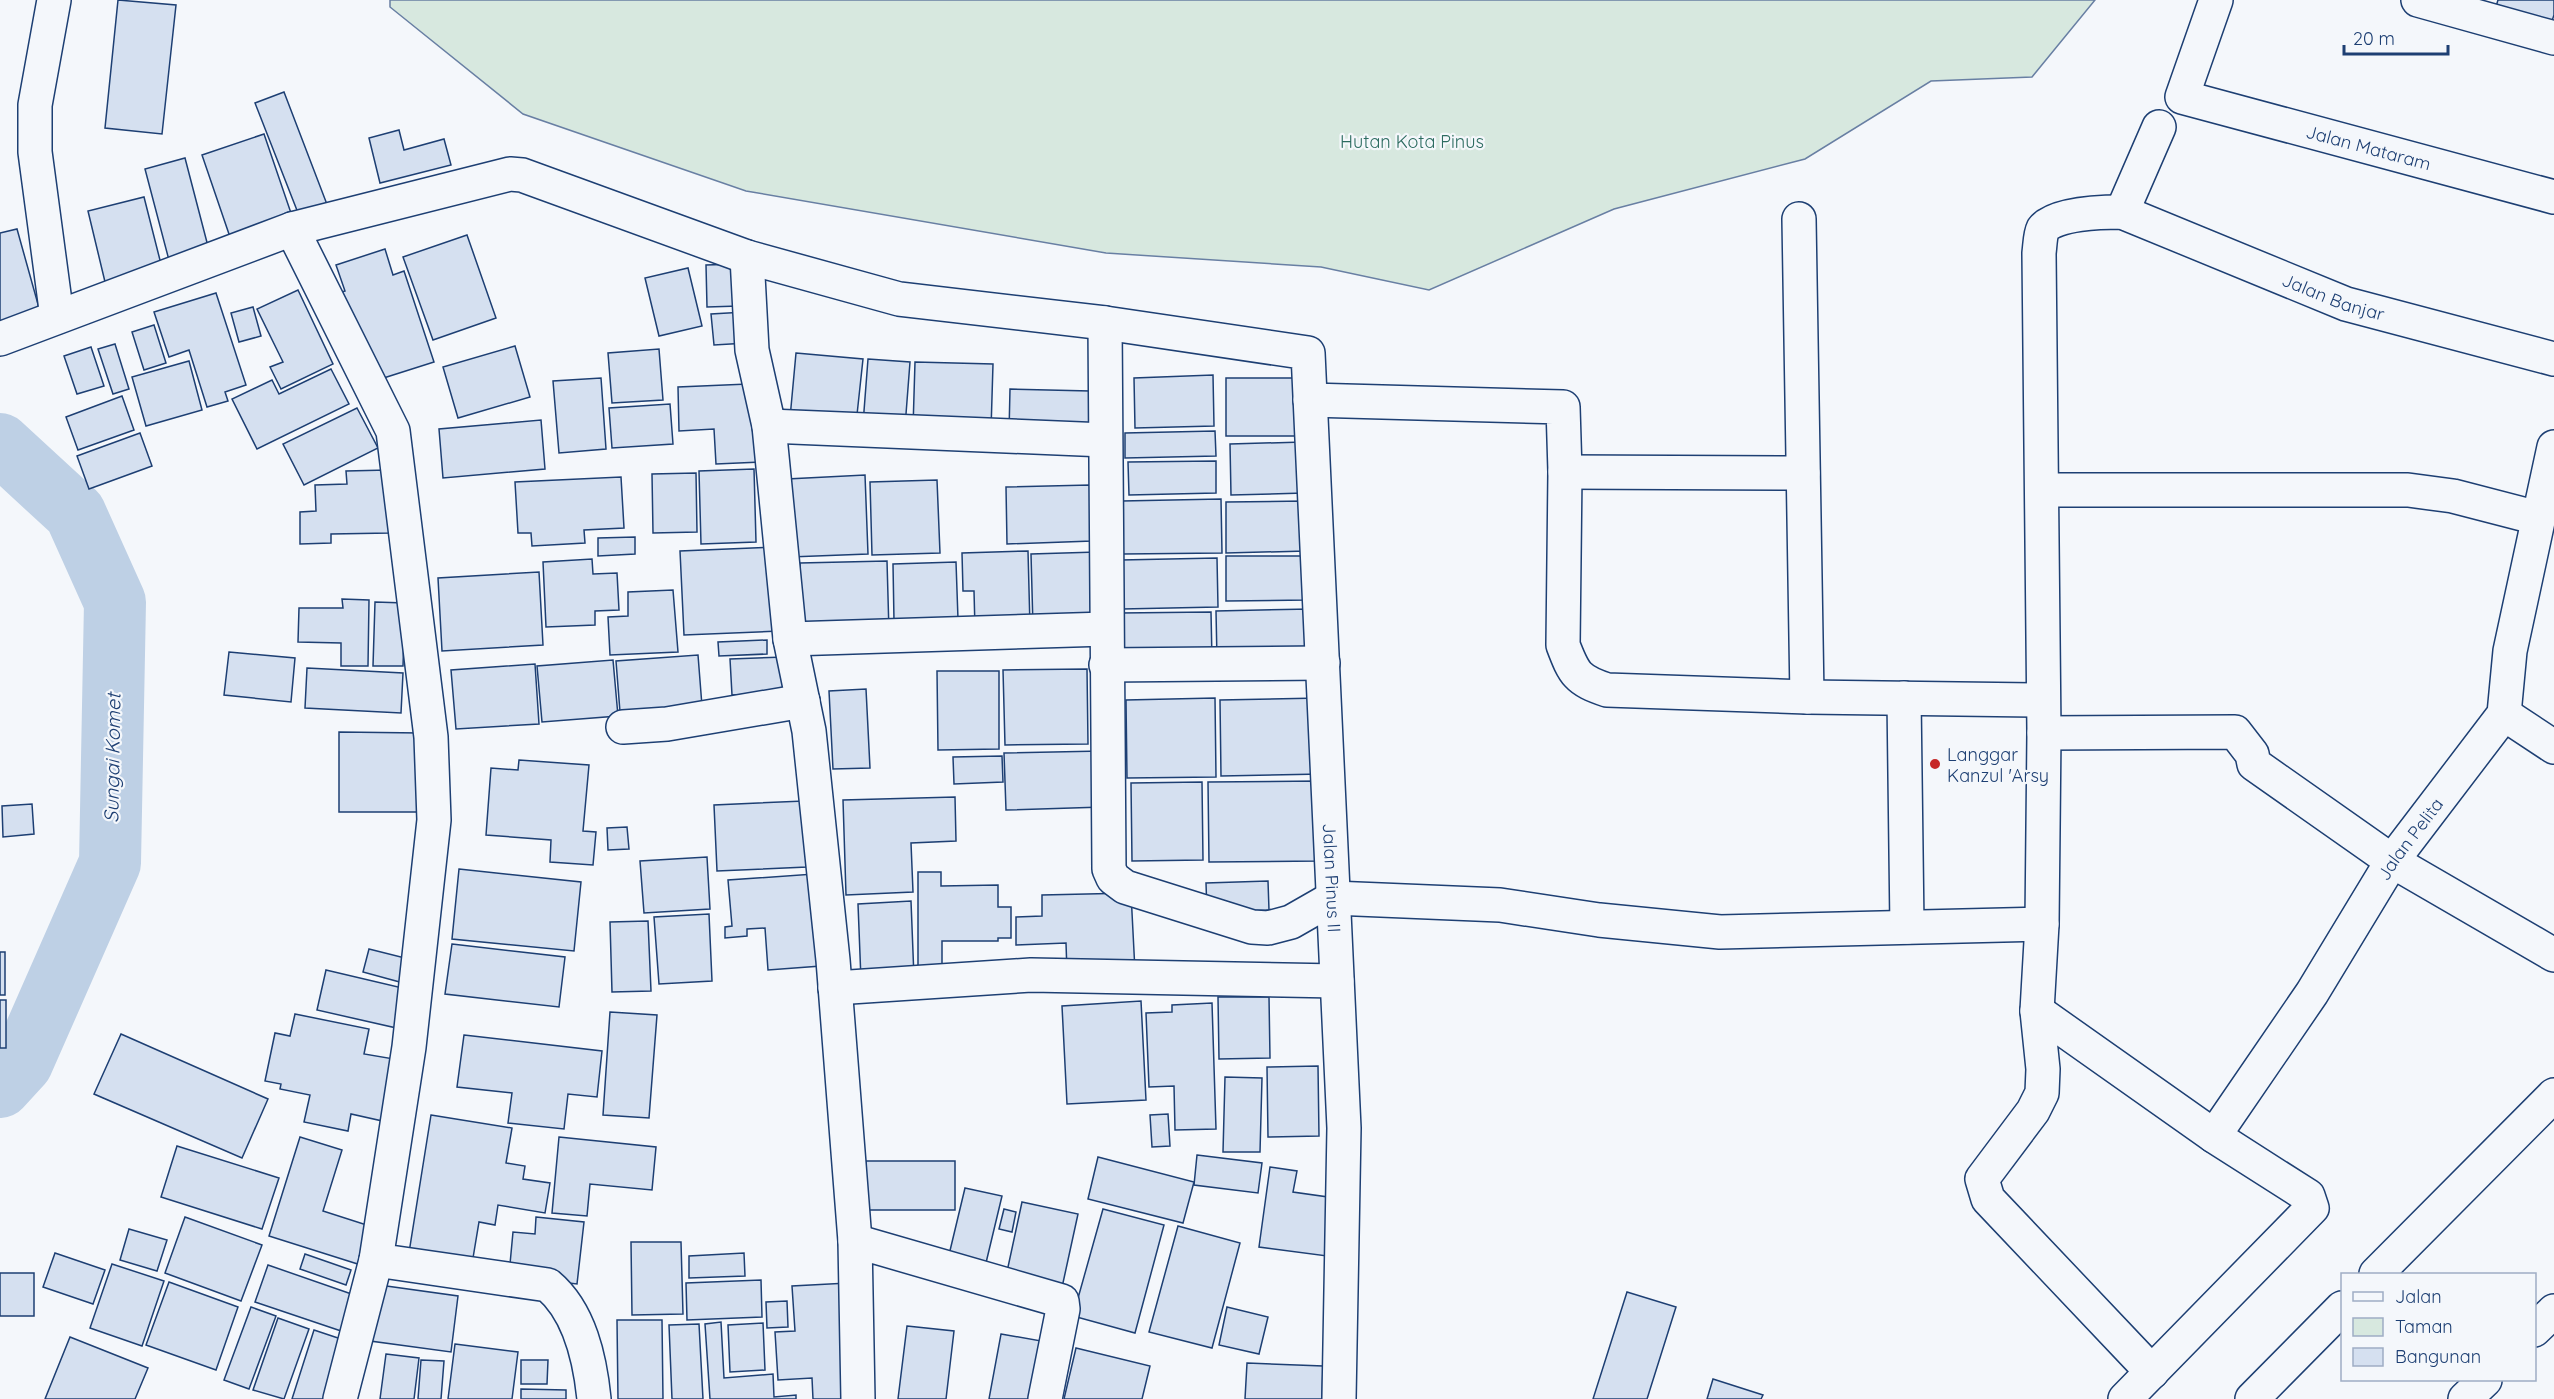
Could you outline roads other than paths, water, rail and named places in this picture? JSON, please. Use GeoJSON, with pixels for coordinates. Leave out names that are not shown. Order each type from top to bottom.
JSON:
{"type":"FeatureCollection","features":[{"type":"Feature","properties":{"kind":"street"},"geometry":{"type":"LineString","coordinates":[[54,0],[35,105],[35,152],[57,317]]}},
{"type":"Feature","properties":{"kind":"street","name":"Jalan Mataram"},"geometry":{"type":"LineString","coordinates":[[2216,0],[2182,97],[2554,197]]}},
{"type":"Feature","properties":{"kind":"street"},"geometry":{"type":"LineString","coordinates":[[2418,0],[2554,38]]}},
{"type":"Feature","properties":{"kind":"street"},"geometry":{"type":"LineString","coordinates":[[2152,1372],[1988,1199],[1982,1179],[2033,1111],[2042,1093],[2043,1069],[2037,1011],[2042,924],[2044,733],[2039,253],[2042,231],[2051,222],[2092,212],[2122,212],[2159,127]]}},
{"type":"Feature","properties":{"kind":"street"},"geometry":{"type":"LineString","coordinates":[[0,339],[292,229],[491,177],[522,175],[747,258],[899,299],[1105,323],[1108,856],[1113,878],[1125,886],[1252,927],[1268,928],[1291,922],[1333,897],[1500,905],[1599,920],[1720,932],[2042,924]]}},
{"type":"Feature","properties":{"kind":"street","name":"Jalan Banjar"},"geometry":{"type":"LineString","coordinates":[[2122,212],[2346,304],[2554,359]]}},
{"type":"Feature","properties":{"kind":"street"},"geometry":{"type":"LineString","coordinates":[[1799,219],[1807,697]]}},
{"type":"Feature","properties":{"kind":"street"},"geometry":{"type":"LineString","coordinates":[[292,229],[393,431],[431,737],[434,820],[410,1047],[376,1260],[340,1399]]}},
{"type":"Feature","properties":{"kind":"street"},"geometry":{"type":"LineString","coordinates":[[747,258],[752,350],[769,426],[790,639],[809,731],[835,988],[855,1241],[858,1399]]}},
{"type":"Feature","properties":{"kind":"street","name":"Jalan Pinus II"},"geometry":{"type":"LineString","coordinates":[[1105,323],[1308,353],[1309,356],[1344,1128],[1340,1399]]}},
{"type":"Feature","properties":{"kind":"street"},"geometry":{"type":"LineString","coordinates":[[1310,400],[1563,407],[1565,472],[1563,645],[1572,669],[1584,682],[1607,690],[1807,697],[2042,700]]}},
{"type":"Feature","properties":{"kind":"street"},"geometry":{"type":"LineString","coordinates":[[769,426],[1105,440]]}},
{"type":"Feature","properties":{"kind":"street"},"geometry":{"type":"LineString","coordinates":[[2554,447],[2510,651],[2504,714],[2554,747]]}},
{"type":"Feature","properties":{"kind":"street"},"geometry":{"type":"LineString","coordinates":[[1565,472],[1803,473]]}},
{"type":"Feature","properties":{"kind":"street"},"geometry":{"type":"LineString","coordinates":[[2042,490],[2408,490],[2452,496],[2538,518]]}},
{"type":"Feature","properties":{"kind":"street"},"geometry":{"type":"LineString","coordinates":[[790,639],[1106,629]]}},
{"type":"Feature","properties":{"kind":"street"},"geometry":{"type":"LineString","coordinates":[[1106,664],[1323,663]]}},
{"type":"Feature","properties":{"kind":"street"},"geometry":{"type":"LineString","coordinates":[[1904,698],[1907,927]]}},
{"type":"Feature","properties":{"kind":"street"},"geometry":{"type":"LineString","coordinates":[[623,727],[667,724],[803,701]]}},
{"type":"Feature","properties":{"kind":"street","name":"Jalan Pelita"},"geometry":{"type":"LineString","coordinates":[[2214,1136],[2312,993],[2392,861],[2504,714]]}},
{"type":"Feature","properties":{"kind":"street"},"geometry":{"type":"LineString","coordinates":[[2044,733],[2235,732],[2252,754],[2254,764],[2392,861],[2554,955]]}},
{"type":"Feature","properties":{"kind":"street"},"geometry":{"type":"LineString","coordinates":[[835,988],[1031,975],[1337,981]]}},
{"type":"Feature","properties":{"kind":"street"},"geometry":{"type":"LineString","coordinates":[[2037,1011],[2214,1136],[2308,1196],[2312,1208],[2125,1399]]}},
{"type":"Feature","properties":{"kind":"street"},"geometry":{"type":"LineString","coordinates":[[2378,1273],[2554,1095]]}},
{"type":"Feature","properties":{"kind":"street"},"geometry":{"type":"LineString","coordinates":[[855,1241],[1062,1301],[1063,1309],[1045,1399]]}},
{"type":"Feature","properties":{"kind":"street"},"geometry":{"type":"LineString","coordinates":[[376,1260],[548,1285],[562,1297],[570,1310],[591,1368],[594,1399]]}},
{"type":"Feature","properties":{"kind":"street"},"geometry":{"type":"LineString","coordinates":[[2252,1399],[2341,1310]]}},
{"type":"Feature","properties":{"kind":"street"},"geometry":{"type":"LineString","coordinates":[[2536,1329],[2554,1311]]}},
{"type":"Feature","properties":{"kind":"street"},"geometry":{"type":"LineString","coordinates":[[2465,1399],[2484,1381]]}},
{"type":"Feature","properties":{"kind":"waterway","name":"Sungai Komet"},"geometry":{"type":"LineString","coordinates":[[0,444],[75,513],[115,602],[110,863],[22,1063],[0,1087]]}},
{"type":"Feature","properties":{"kind":"place","name":"Langgar Kanzul 'Arsy"},"geometry":{"type":"Point","coordinates":[1935,764]}},
{"type":"Feature","properties":{"kind":"park label","name":"Hutan Kota Pinus"},"geometry":{"type":"Point","coordinates":[1412,141]}}]}
